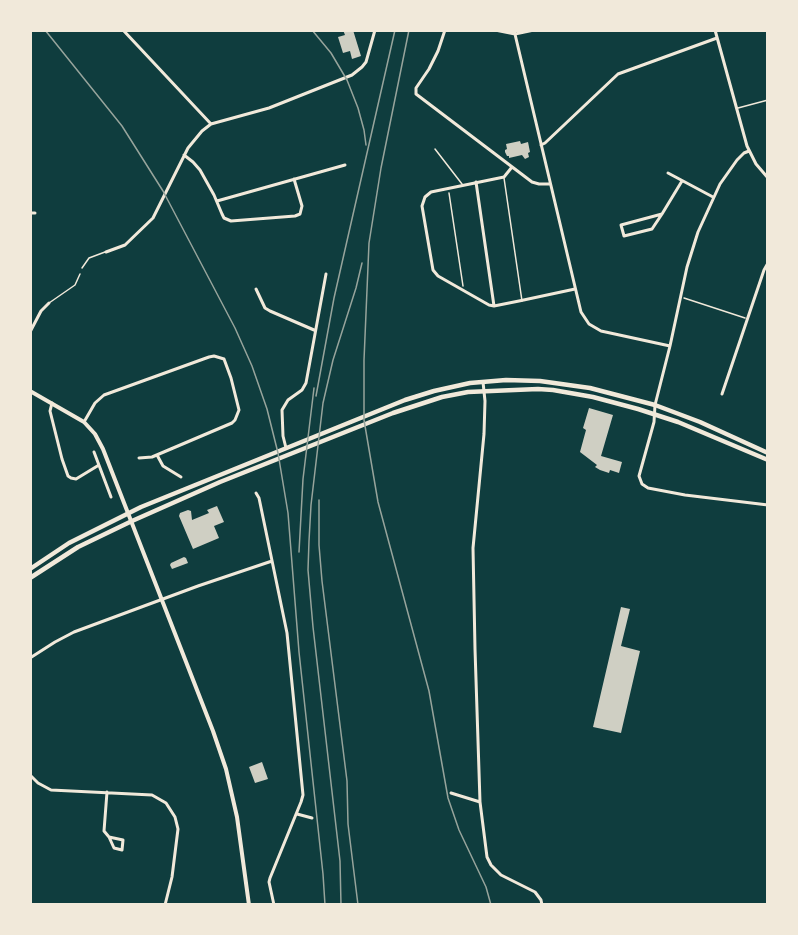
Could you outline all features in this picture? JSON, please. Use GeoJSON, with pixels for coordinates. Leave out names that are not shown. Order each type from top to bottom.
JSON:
{"type":"FeatureCollection","features":[{"type":"Feature","properties":{"kind":"main road"},"geometry":{"type":"LineString","coordinates":[[30,569],[69,543],[128,513],[405,400],[443,389],[483,382],[550,381],[616,394],[694,419],[768,453]]}},
{"type":"Feature","properties":{"kind":"main road"},"geometry":{"type":"LineString","coordinates":[[30,578],[78,547],[252,469],[393,413],[442,397],[468,392],[512,389],[553,390],[608,400],[706,433],[768,460]]}},
{"type":"Feature","properties":{"kind":"main road"},"geometry":{"type":"LineString","coordinates":[[30,391],[84,422],[100,442],[163,599],[226,769],[237,817],[249,905]]}},
{"type":"Feature","properties":{"kind":"street"},"geometry":{"type":"LineString","coordinates":[[123,30],[211,124]]}},
{"type":"Feature","properties":{"kind":"street"},"geometry":{"type":"LineString","coordinates":[[106,252],[125,245],[150,222],[184,155],[197,136],[211,124],[268,108],[352,75],[366,62],[375,30]]}},
{"type":"Feature","properties":{"kind":"street"},"geometry":{"type":"LineString","coordinates":[[445,30],[438,51],[416,88],[416,94],[534,183],[550,184]]}},
{"type":"Feature","properties":{"kind":"street"},"geometry":{"type":"LineString","coordinates":[[495,30],[514,32],[534,30]]}},
{"type":"Feature","properties":{"kind":"street"},"geometry":{"type":"LineString","coordinates":[[715,30],[749,151],[768,178]]}},
{"type":"Feature","properties":{"kind":"street"},"geometry":{"type":"LineString","coordinates":[[514,32],[581,312],[593,327],[607,333],[670,346]]}},
{"type":"Feature","properties":{"kind":"street"},"geometry":{"type":"LineString","coordinates":[[541,145],[618,74],[717,38]]}},
{"type":"Feature","properties":{"kind":"street"},"geometry":{"type":"LineString","coordinates":[[749,151],[737,160],[720,184],[695,240],[655,405],[654,422],[639,476],[644,486],[685,495],[768,505]]}},
{"type":"Feature","properties":{"kind":"street"},"geometry":{"type":"LineString","coordinates":[[184,155],[200,170],[223,216],[231,221],[295,216],[300,213],[302,209],[294,180]]}},
{"type":"Feature","properties":{"kind":"street"},"geometry":{"type":"LineString","coordinates":[[217,201],[345,165]]}},
{"type":"Feature","properties":{"kind":"street"},"geometry":{"type":"LineString","coordinates":[[512,167],[504,177],[428,194],[422,206],[433,270],[438,276],[461,290],[494,306],[574,289]]}},
{"type":"Feature","properties":{"kind":"street"},"geometry":{"type":"LineString","coordinates":[[668,173],[713,197]]}},
{"type":"Feature","properties":{"kind":"street"},"geometry":{"type":"LineString","coordinates":[[662,214],[621,225],[624,236],[652,229],[662,214],[682,181]]}},
{"type":"Feature","properties":{"kind":"street"},"geometry":{"type":"LineString","coordinates":[[476,182],[494,306]]}},
{"type":"Feature","properties":{"kind":"street"},"geometry":{"type":"LineString","coordinates":[[30,213],[35,213]]}},
{"type":"Feature","properties":{"kind":"street"},"geometry":{"type":"LineString","coordinates":[[722,394],[768,263]]}},
{"type":"Feature","properties":{"kind":"street"},"geometry":{"type":"LineString","coordinates":[[286,448],[282,410],[288,400],[305,386],[326,274]]}},
{"type":"Feature","properties":{"kind":"street"},"geometry":{"type":"LineString","coordinates":[[256,289],[265,308],[314,330]]}},
{"type":"Feature","properties":{"kind":"street"},"geometry":{"type":"LineString","coordinates":[[30,332],[49,303]]}},
{"type":"Feature","properties":{"kind":"street"},"geometry":{"type":"LineString","coordinates":[[84,422],[95,403],[104,395],[209,357],[224,359],[238,410],[235,420],[152,458],[139,458]]}},
{"type":"Feature","properties":{"kind":"street"},"geometry":{"type":"LineString","coordinates":[[483,382],[485,391],[484,434],[473,548],[480,802],[490,865],[501,875],[536,892],[542,905]]}},
{"type":"Feature","properties":{"kind":"street"},"geometry":{"type":"LineString","coordinates":[[52,403],[50,411],[68,476],[74,479],[99,465]]}},
{"type":"Feature","properties":{"kind":"street"},"geometry":{"type":"LineString","coordinates":[[94,452],[111,497]]}},
{"type":"Feature","properties":{"kind":"street"},"geometry":{"type":"LineString","coordinates":[[157,455],[163,466],[181,477]]}},
{"type":"Feature","properties":{"kind":"street"},"geometry":{"type":"LineString","coordinates":[[256,493],[259,498],[287,633],[303,795],[270,878],[274,905]]}},
{"type":"Feature","properties":{"kind":"street"},"geometry":{"type":"LineString","coordinates":[[30,658],[69,634],[272,561]]}},
{"type":"Feature","properties":{"kind":"street"},"geometry":{"type":"LineString","coordinates":[[30,776],[51,790],[152,795],[166,803],[175,817],[178,829],[172,877],[165,905]]}},
{"type":"Feature","properties":{"kind":"street"},"geometry":{"type":"LineString","coordinates":[[107,792],[104,831],[114,848],[122,850],[123,840],[108,837]]}},
{"type":"Feature","properties":{"kind":"street"},"geometry":{"type":"LineString","coordinates":[[451,793],[480,802]]}},
{"type":"Feature","properties":{"kind":"street"},"geometry":{"type":"LineString","coordinates":[[296,814],[312,818]]}},
{"type":"Feature","properties":{"kind":"lane"},"geometry":{"type":"LineString","coordinates":[[737,108],[768,100]]}},
{"type":"Feature","properties":{"kind":"lane"},"geometry":{"type":"LineString","coordinates":[[435,149],[463,185]]}},
{"type":"Feature","properties":{"kind":"lane"},"geometry":{"type":"LineString","coordinates":[[504,177],[522,301]]}},
{"type":"Feature","properties":{"kind":"lane"},"geometry":{"type":"LineString","coordinates":[[82,268],[89,258],[106,252]]}},
{"type":"Feature","properties":{"kind":"lane"},"geometry":{"type":"LineString","coordinates":[[49,303],[75,285],[80,274]]}},
{"type":"Feature","properties":{"kind":"path"},"geometry":{"type":"LineString","coordinates":[[448,188],[463,286],[461,290]]}},
{"type":"Feature","properties":{"kind":"path"},"geometry":{"type":"LineString","coordinates":[[680,297],[747,319]]}},
{"type":"Feature","properties":{"kind":"building"},"geometry":{"type":"Polygon","coordinates":[[[343,30],[353,30],[361,56],[352,59],[350,51],[343,53],[338,37],[345,35],[343,30]]]}},
{"type":"Feature","properties":{"kind":"building"},"geometry":{"type":"Polygon","coordinates":[[[520,141],[521,144],[528,142],[529,157],[525,159],[522,155],[509,158],[505,152],[506,144],[520,141]]]}},
{"type":"Feature","properties":{"kind":"building"},"geometry":{"type":"Polygon","coordinates":[[[589,408],[613,415],[601,456],[622,462],[619,473],[600,470],[580,452],[586,430],[583,428],[589,408]]]}},
{"type":"Feature","properties":{"kind":"building"},"geometry":{"type":"Polygon","coordinates":[[[217,506],[224,522],[214,526],[219,538],[193,549],[179,516],[180,513],[191,511],[192,520],[209,513],[207,510],[217,506]]]}},
{"type":"Feature","properties":{"kind":"building"},"geometry":{"type":"Polygon","coordinates":[[[184,557],[188,563],[172,569],[171,563],[184,557]]]}},
{"type":"Feature","properties":{"kind":"building"},"geometry":{"type":"Polygon","coordinates":[[[621,607],[630,609],[621,646],[640,651],[621,733],[593,727],[621,607]]]}},
{"type":"Feature","properties":{"kind":"building"},"geometry":{"type":"Polygon","coordinates":[[[262,762],[268,779],[255,783],[249,767],[262,762]]]}},
{"type":"Feature","properties":{"kind":"railway"},"geometry":{"type":"LineString","coordinates":[[45,30],[122,126],[163,191],[235,328],[252,366],[267,409],[278,453],[288,513],[299,652],[325,905]]}},
{"type":"Feature","properties":{"kind":"railway"},"geometry":{"type":"LineString","coordinates":[[312,30],[331,53],[347,80],[358,108],[366,145]]}},
{"type":"Feature","properties":{"kind":"railway"},"geometry":{"type":"LineString","coordinates":[[316,396],[334,298],[395,30]]}},
{"type":"Feature","properties":{"kind":"railway"},"geometry":{"type":"LineString","coordinates":[[409,30],[381,168],[369,243],[364,420],[378,502],[429,691],[448,798],[459,830],[486,887],[491,905]]}},
{"type":"Feature","properties":{"kind":"railway"},"geometry":{"type":"LineString","coordinates":[[341,905],[340,861],[308,570],[311,505],[323,403],[333,360],[362,263]]}},
{"type":"Feature","properties":{"kind":"railway"},"geometry":{"type":"LineString","coordinates":[[299,552],[303,479],[314,388]]}},
{"type":"Feature","properties":{"kind":"railway"},"geometry":{"type":"LineString","coordinates":[[319,500],[322,581],[347,781],[348,824],[358,905]]}}]}
